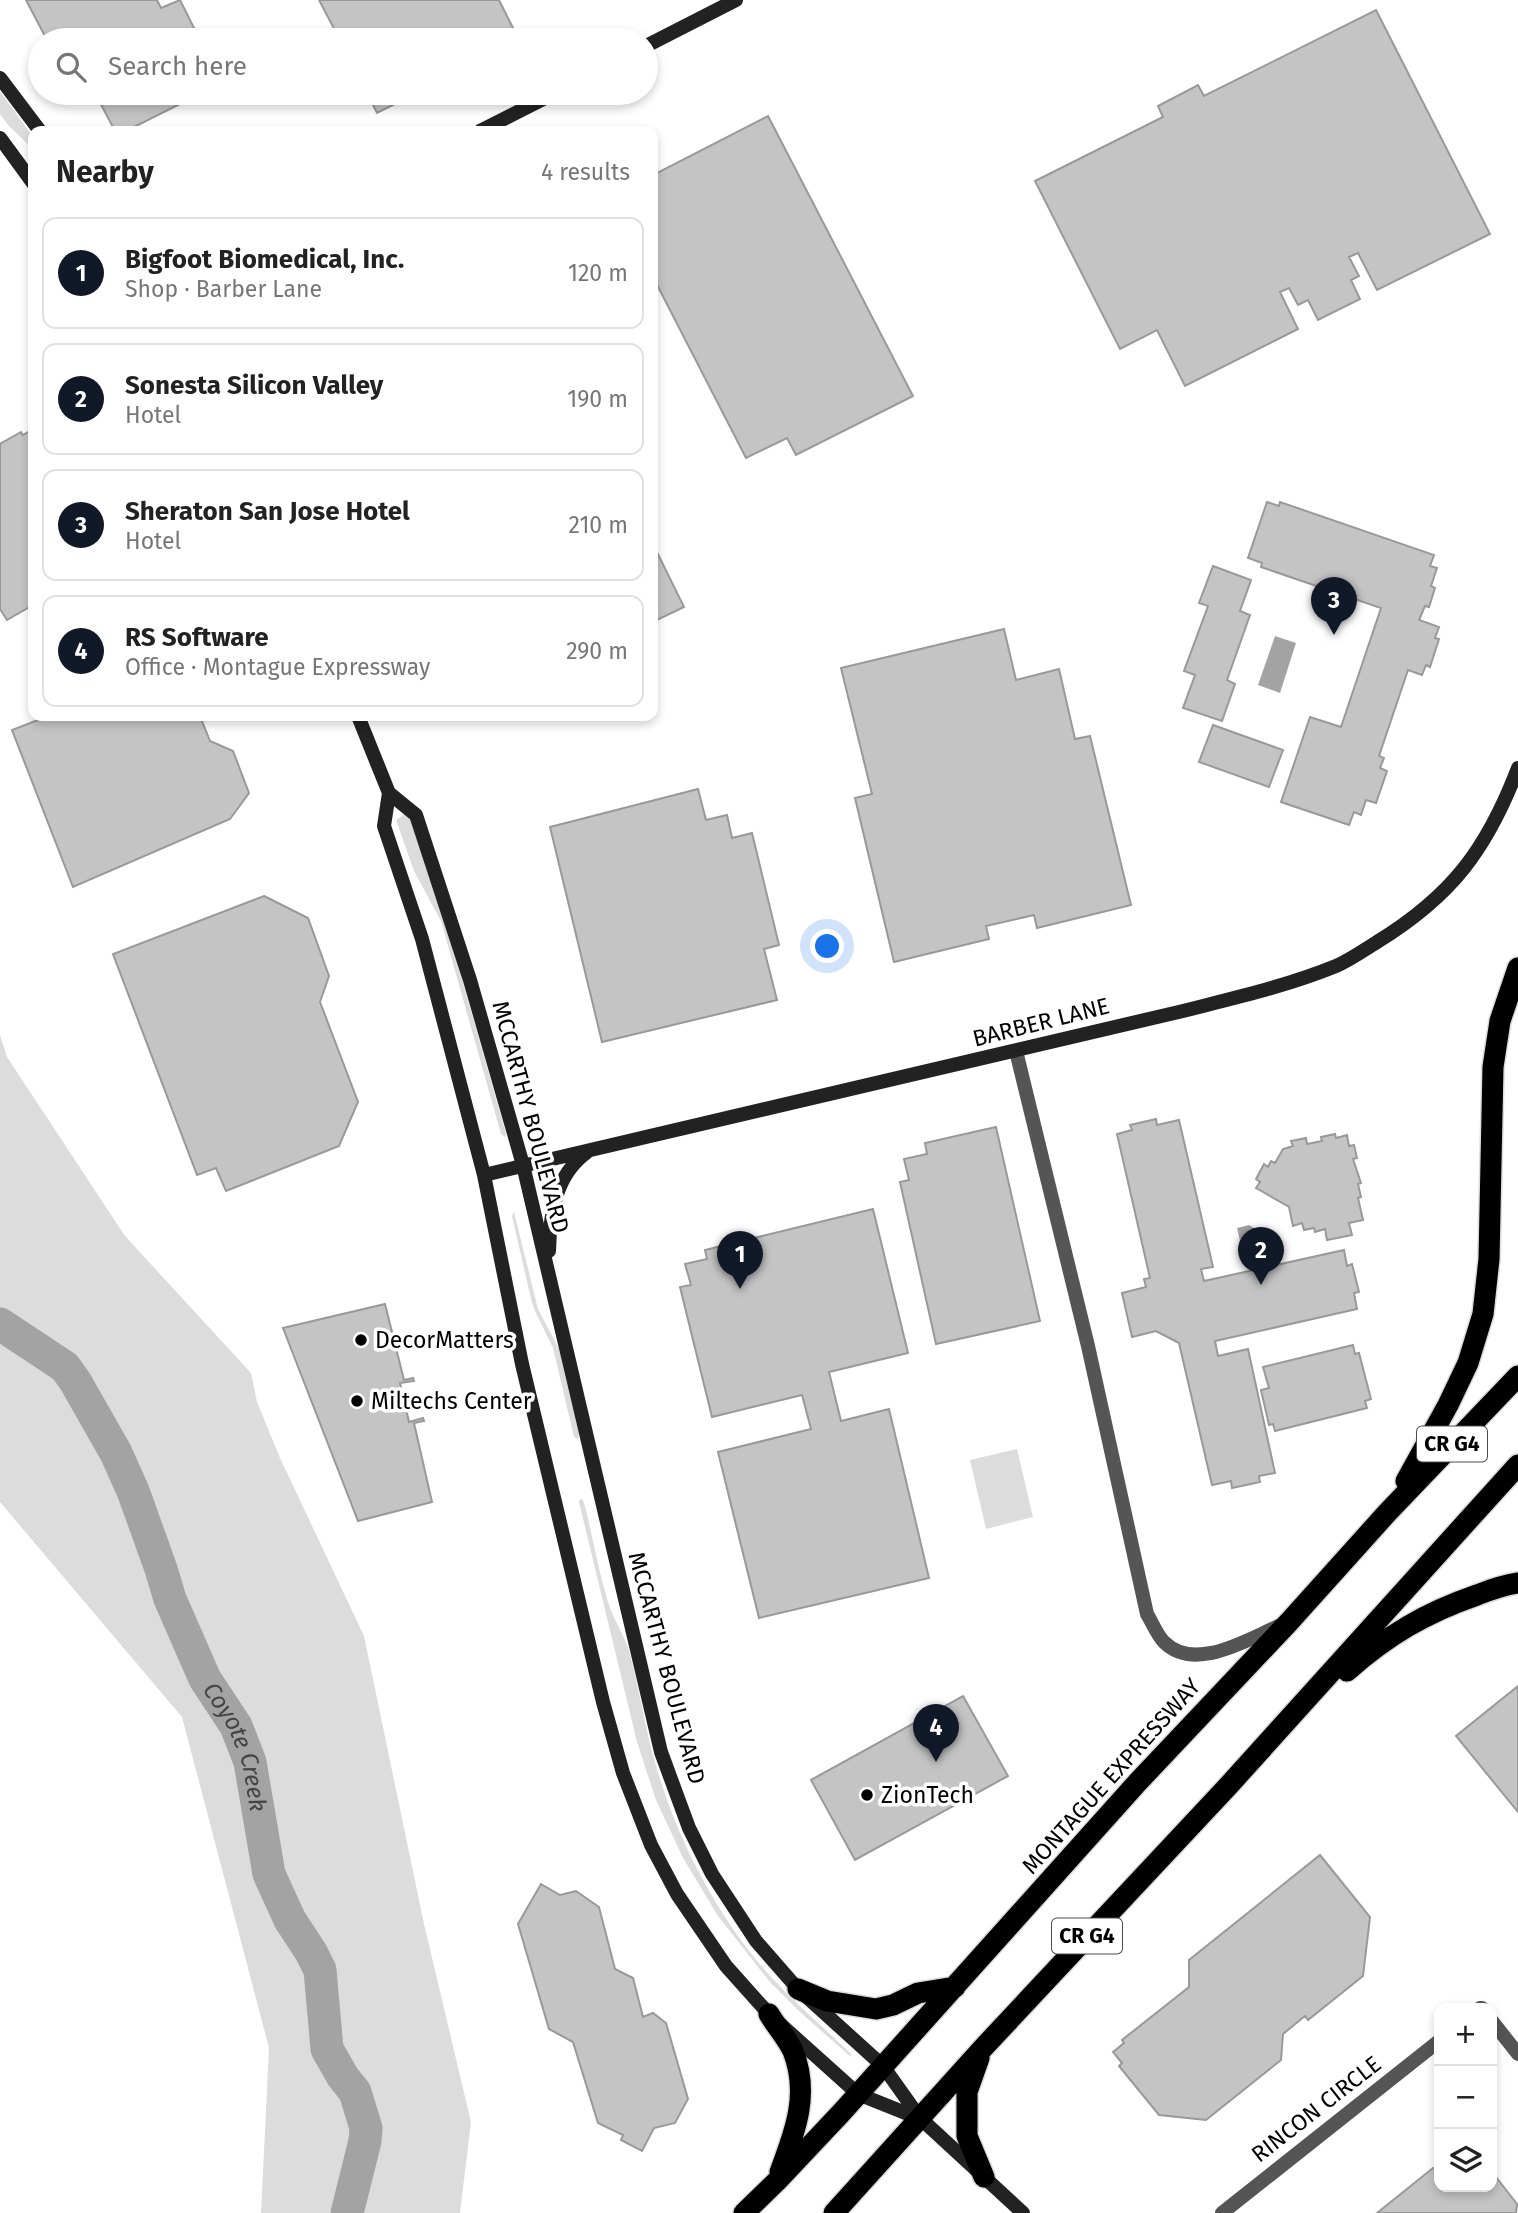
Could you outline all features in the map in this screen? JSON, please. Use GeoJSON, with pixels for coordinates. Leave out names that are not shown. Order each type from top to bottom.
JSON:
{"type":"FeatureCollection","features":[{"type":"Feature","properties":{"kind":"highway"},"geometry":{"type":"LineString","coordinates":[[1387,1513],[1448,1405],[1468,1363],[1483,1314],[1489,1259],[1493,1067],[1500,1021],[1518,968]]}},
{"type":"Feature","properties":{"kind":"highway","name":"MONTAGUE EXPRESSWAY"},"geometry":{"type":"LineString","coordinates":[[744,2213],[858,2094],[1137,1783],[1518,1376]]}},
{"type":"Feature","properties":{"kind":"highway","name":"CR G4"},"geometry":{"type":"LineString","coordinates":[[834,2213],[983,2048],[1256,1756],[1518,1465]]}},
{"type":"Feature","properties":{"kind":"highway"},"geometry":{"type":"LineString","coordinates":[[1256,1756],[1349,1669],[1394,1633],[1450,1604],[1518,1583]]}},
{"type":"Feature","properties":{"kind":"highway"},"geometry":{"type":"LineString","coordinates":[[797,1990],[827,2001],[876,2009],[893,2005],[918,1993],[955,1987]]}},
{"type":"Feature","properties":{"kind":"highway"},"geometry":{"type":"LineString","coordinates":[[769,2014],[792,2050],[802,2091],[795,2130],[777,2181]]}},
{"type":"Feature","properties":{"kind":"highway"},"geometry":{"type":"LineString","coordinates":[[983,2048],[967,2092],[967,2136],[984,2177]]}},
{"type":"Feature","properties":{"kind":"main road"},"geometry":{"type":"LineString","coordinates":[[658,40],[736,0]]}},
{"type":"Feature","properties":{"kind":"main road"},"geometry":{"type":"LineString","coordinates":[[0,78],[36,126]]}},
{"type":"Feature","properties":{"kind":"main road"},"geometry":{"type":"LineString","coordinates":[[490,126],[531,105]]}},
{"type":"Feature","properties":{"kind":"main road"},"geometry":{"type":"LineString","coordinates":[[0,138],[28,176]]}},
{"type":"Feature","properties":{"kind":"main road","name":"MCCARTHY BOULEVARD"},"geometry":{"type":"LineString","coordinates":[[360,721],[390,793],[416,815],[462,954],[523,1165],[663,1760],[689,1828],[712,1874],[756,1941],[797,1990],[883,2066],[920,2118]]}},
{"type":"Feature","properties":{"kind":"main road","name":"BARBER LANE"},"geometry":{"type":"LineString","coordinates":[[484,1175],[1249,995],[1338,966],[1394,931],[1450,886],[1487,838],[1518,768]]}},
{"type":"Feature","properties":{"kind":"main road"},"geometry":{"type":"LineString","coordinates":[[390,793],[384,826],[422,939],[484,1175],[522,1364],[603,1702],[623,1773],[651,1845],[677,1894],[726,1966],[769,2014],[858,2094],[920,2118],[1023,2213]]}},
{"type":"Feature","properties":{"kind":"main road"},"geometry":{"type":"LineString","coordinates":[[548,1270],[550,1223],[559,1186],[575,1162],[590,1151]]}},
{"type":"Feature","properties":{"kind":"street"},"geometry":{"type":"LineString","coordinates":[[1016,1051],[1088,1346],[1147,1614],[1163,1642],[1184,1655],[1211,1654],[1289,1622]]}},
{"type":"Feature","properties":{"kind":"street"},"geometry":{"type":"LineString","coordinates":[[1497,2027],[1518,2054]]}},
{"type":"Feature","properties":{"kind":"street","name":"RINCON CIRCLE"},"geometry":{"type":"LineString","coordinates":[[1222,2213],[1434,2044]]}},
{"type":"Feature","properties":{"kind":"shaded area"},"geometry":{"type":"Polygon","coordinates":[[[0,91],[28,130],[28,144],[9,126],[0,114],[0,91]]]}},
{"type":"Feature","properties":{"kind":"shaded area"},"geometry":{"type":"Polygon","coordinates":[[[1275,636],[1296,643],[1280,693],[1258,685],[1275,636]]]}},
{"type":"Feature","properties":{"kind":"shaded area"},"geometry":{"type":"Polygon","coordinates":[[[405,814],[409,817],[456,958],[505,1137],[501,1134],[441,921],[414,871],[396,820],[405,814]]]}},
{"type":"Feature","properties":{"kind":"shaded area"},"geometry":{"type":"Polygon","coordinates":[[[0,1035],[7,1057],[125,1236],[251,1373],[257,1402],[280,1458],[364,1636],[424,1924],[471,2122],[460,2213],[261,2213],[269,2048],[182,1717],[0,1502],[0,1035]]]}},
{"type":"Feature","properties":{"kind":"shaded area"},"geometry":{"type":"Polygon","coordinates":[[[514,1212],[538,1309],[559,1349],[578,1439],[574,1437],[553,1348],[531,1299],[512,1216],[514,1212]]]}},
{"type":"Feature","properties":{"kind":"shaded area"},"geometry":{"type":"Polygon","coordinates":[[[1249,1225],[1277,1241],[1279,1254],[1261,1257],[1260,1252],[1246,1244],[1241,1245],[1237,1228],[1249,1225]]]}},
{"type":"Feature","properties":{"kind":"shaded area"},"geometry":{"type":"Polygon","coordinates":[[[1017,1449],[1033,1517],[986,1529],[970,1460],[1017,1449]]]}},
{"type":"Feature","properties":{"kind":"shaded area"},"geometry":{"type":"Polygon","coordinates":[[[580,1499],[583,1500],[586,1510],[608,1602],[629,1651],[657,1769],[674,1818],[695,1865],[735,1932],[761,1966],[851,2054],[851,2057],[770,1982],[718,1916],[683,1858],[656,1800],[637,1742],[580,1499]]]}},
{"type":"Feature","properties":{"kind":"building"},"geometry":{"type":"Polygon","coordinates":[[[26,0],[157,0],[161,8],[180,0],[194,28],[41,28],[26,0]]]}},
{"type":"Feature","properties":{"kind":"building"},"geometry":{"type":"Polygon","coordinates":[[[319,0],[499,0],[513,28],[334,28],[319,0]]]}},
{"type":"Feature","properties":{"kind":"building"},"geometry":{"type":"Polygon","coordinates":[[[1376,10],[1490,234],[1377,290],[1358,253],[1349,257],[1359,276],[1351,280],[1360,299],[1318,320],[1308,300],[1298,305],[1289,288],[1280,292],[1298,329],[1185,386],[1157,330],[1120,349],[1035,181],[1163,117],[1158,106],[1198,85],[1204,96],[1376,10]]]}},
{"type":"Feature","properties":{"kind":"building"},"geometry":{"type":"Polygon","coordinates":[[[101,105],[178,105],[136,126],[112,126],[101,105]]]}},
{"type":"Feature","properties":{"kind":"building"},"geometry":{"type":"Polygon","coordinates":[[[373,105],[393,105],[377,113],[373,105]]]}},
{"type":"Feature","properties":{"kind":"building"},"geometry":{"type":"Polygon","coordinates":[[[768,116],[913,396],[796,455],[787,438],[746,458],[658,287],[658,172],[768,116]]]}},
{"type":"Feature","properties":{"kind":"building"},"geometry":{"type":"Polygon","coordinates":[[[21,432],[23,435],[28,432],[28,608],[7,620],[0,609],[0,444],[21,432]]]}},
{"type":"Feature","properties":{"kind":"building"},"geometry":{"type":"Polygon","coordinates":[[[1267,502],[1279,506],[1280,502],[1434,555],[1430,566],[1437,568],[1431,586],[1435,588],[1429,607],[1425,606],[1419,620],[1439,627],[1435,638],[1439,639],[1430,667],[1426,665],[1422,675],[1408,670],[1379,756],[1384,758],[1380,768],[1387,771],[1376,803],[1366,800],[1361,815],[1354,812],[1349,825],[1281,802],[1310,717],[1341,727],[1381,608],[1261,567],[1262,563],[1248,558],[1267,502]]]}},
{"type":"Feature","properties":{"kind":"building"},"geometry":{"type":"Polygon","coordinates":[[[658,554],[684,607],[658,620],[658,554]]]}},
{"type":"Feature","properties":{"kind":"building"},"geometry":{"type":"Polygon","coordinates":[[[1213,566],[1251,580],[1240,611],[1250,615],[1227,680],[1235,684],[1222,721],[1183,708],[1195,675],[1184,671],[1208,606],[1199,603],[1213,566]]]}},
{"type":"Feature","properties":{"kind":"building"},"geometry":{"type":"Polygon","coordinates":[[[1004,629],[1016,680],[1059,669],[1075,739],[1090,736],[1131,905],[1037,928],[1034,915],[986,926],[989,939],[894,962],[855,798],[872,794],[841,668],[1004,629]]]}},
{"type":"Feature","properties":{"kind":"building"},"geometry":{"type":"Polygon","coordinates":[[[35,721],[202,721],[210,741],[233,751],[249,793],[230,819],[73,887],[12,730],[35,721]]]}},
{"type":"Feature","properties":{"kind":"building"},"geometry":{"type":"Polygon","coordinates":[[[1213,725],[1283,750],[1269,787],[1199,762],[1213,725]]]}},
{"type":"Feature","properties":{"kind":"building"},"geometry":{"type":"Polygon","coordinates":[[[698,789],[706,820],[727,815],[732,838],[752,833],[779,945],[764,949],[777,1000],[602,1042],[550,827],[698,789]]]}},
{"type":"Feature","properties":{"kind":"building"},"geometry":{"type":"Polygon","coordinates":[[[264,896],[308,918],[329,976],[320,1002],[358,1102],[339,1146],[226,1191],[216,1168],[197,1175],[113,954],[264,896]]]}},
{"type":"Feature","properties":{"kind":"building"},"geometry":{"type":"Polygon","coordinates":[[[1156,1119],[1157,1125],[1179,1120],[1213,1267],[1201,1269],[1204,1281],[1344,1250],[1347,1266],[1352,1264],[1359,1292],[1354,1293],[1357,1309],[1215,1341],[1218,1356],[1248,1349],[1275,1473],[1259,1476],[1260,1482],[1232,1488],[1231,1481],[1212,1485],[1179,1343],[1156,1331],[1132,1337],[1122,1293],[1146,1287],[1144,1279],[1150,1278],[1117,1134],[1132,1130],[1130,1125],[1156,1119]]]}},
{"type":"Feature","properties":{"kind":"building"},"geometry":{"type":"Polygon","coordinates":[[[996,1127],[1040,1321],[936,1344],[900,1182],[909,1180],[904,1159],[927,1154],[925,1143],[996,1127]]]}},
{"type":"Feature","properties":{"kind":"building"},"geometry":{"type":"Polygon","coordinates":[[[1335,1134],[1336,1138],[1347,1135],[1349,1146],[1354,1145],[1357,1158],[1353,1159],[1361,1183],[1358,1184],[1361,1197],[1358,1198],[1363,1220],[1349,1223],[1352,1235],[1327,1240],[1325,1229],[1315,1232],[1314,1228],[1304,1230],[1302,1223],[1293,1226],[1289,1207],[1256,1188],[1260,1182],[1256,1179],[1264,1164],[1268,1167],[1271,1161],[1275,1163],[1283,1149],[1293,1146],[1291,1141],[1306,1138],[1307,1144],[1322,1141],[1321,1137],[1335,1134]]]}},
{"type":"Feature","properties":{"kind":"building"},"geometry":{"type":"Polygon","coordinates":[[[873,1209],[908,1353],[829,1372],[841,1421],[889,1409],[929,1578],[759,1618],[718,1452],[811,1429],[802,1395],[712,1417],[680,1287],[691,1285],[685,1264],[707,1259],[705,1250],[873,1209]]]}},
{"type":"Feature","properties":{"kind":"building","name":"Miltechs Center"},"geometry":{"type":"Polygon","coordinates":[[[385,1304],[404,1380],[413,1378],[414,1381],[400,1383],[409,1422],[423,1418],[424,1421],[414,1423],[432,1502],[358,1521],[283,1328],[385,1304]]]}},
{"type":"Feature","properties":{"kind":"building"},"geometry":{"type":"Polygon","coordinates":[[[1353,1345],[1355,1354],[1359,1353],[1371,1399],[1365,1401],[1367,1408],[1275,1431],[1273,1424],[1269,1425],[1261,1390],[1269,1388],[1263,1367],[1353,1345]]]}},
{"type":"Feature","properties":{"kind":"building"},"geometry":{"type":"Polygon","coordinates":[[[1518,1686],[1518,1812],[1456,1736],[1518,1686]]]}},
{"type":"Feature","properties":{"kind":"building"},"geometry":{"type":"Polygon","coordinates":[[[963,1696],[1008,1776],[855,1860],[811,1780],[963,1696]]]}},
{"type":"Feature","properties":{"kind":"building"},"geometry":{"type":"Polygon","coordinates":[[[1320,1855],[1370,1917],[1363,1976],[1308,2020],[1305,2016],[1283,2034],[1281,2060],[1206,2120],[1159,2115],[1119,2066],[1122,2063],[1113,2052],[1124,2043],[1122,2040],[1189,1987],[1189,1960],[1320,1855]]]}},
{"type":"Feature","properties":{"kind":"building"},"geometry":{"type":"Polygon","coordinates":[[[541,1884],[560,1895],[576,1891],[599,1907],[615,1969],[633,1978],[643,2017],[653,2013],[666,2023],[688,2099],[675,2123],[654,2128],[642,2151],[621,2140],[623,2135],[598,2123],[573,2042],[549,2029],[518,1924],[541,1884]]]}},
{"type":"Feature","properties":{"kind":"building"},"geometry":{"type":"Polygon","coordinates":[[[1433,2168],[1434,2192],[1497,2192],[1497,2178],[1517,2204],[1516,2213],[1377,2213],[1433,2168]]]}},
{"type":"Feature","properties":{"kind":"waterway","name":"Coyote Creek"},"geometry":{"type":"LineString","coordinates":[[0,1324],[65,1367],[75,1381],[116,1453],[133,1491],[170,1599],[205,1679],[236,1726],[250,1762],[269,1874],[290,1920],[320,1970],[327,2049],[355,2092],[366,2128],[347,2213]]}},
{"type":"Feature","properties":{"kind":"place","name":"Sheraton San Jose Hotel"},"geometry":{"type":"Point","coordinates":[1334,635]}},
{"type":"Feature","properties":{"kind":"place","name":"Sonesta Silicon Valley"},"geometry":{"type":"Point","coordinates":[1261,1285]}},
{"type":"Feature","properties":{"kind":"place","name":"Bigfoot Biomedical, Inc."},"geometry":{"type":"Point","coordinates":[740,1289]}},
{"type":"Feature","properties":{"kind":"place","name":"DecorMatters"},"geometry":{"type":"Point","coordinates":[361,1340]}},
{"type":"Feature","properties":{"kind":"place","name":"Miltechs Center"},"geometry":{"type":"Point","coordinates":[357,1401]}},
{"type":"Feature","properties":{"kind":"place","name":"RS Software"},"geometry":{"type":"Point","coordinates":[936,1762]}},
{"type":"Feature","properties":{"kind":"place","name":"ZionTech"},"geometry":{"type":"Point","coordinates":[867,1795]}}]}
